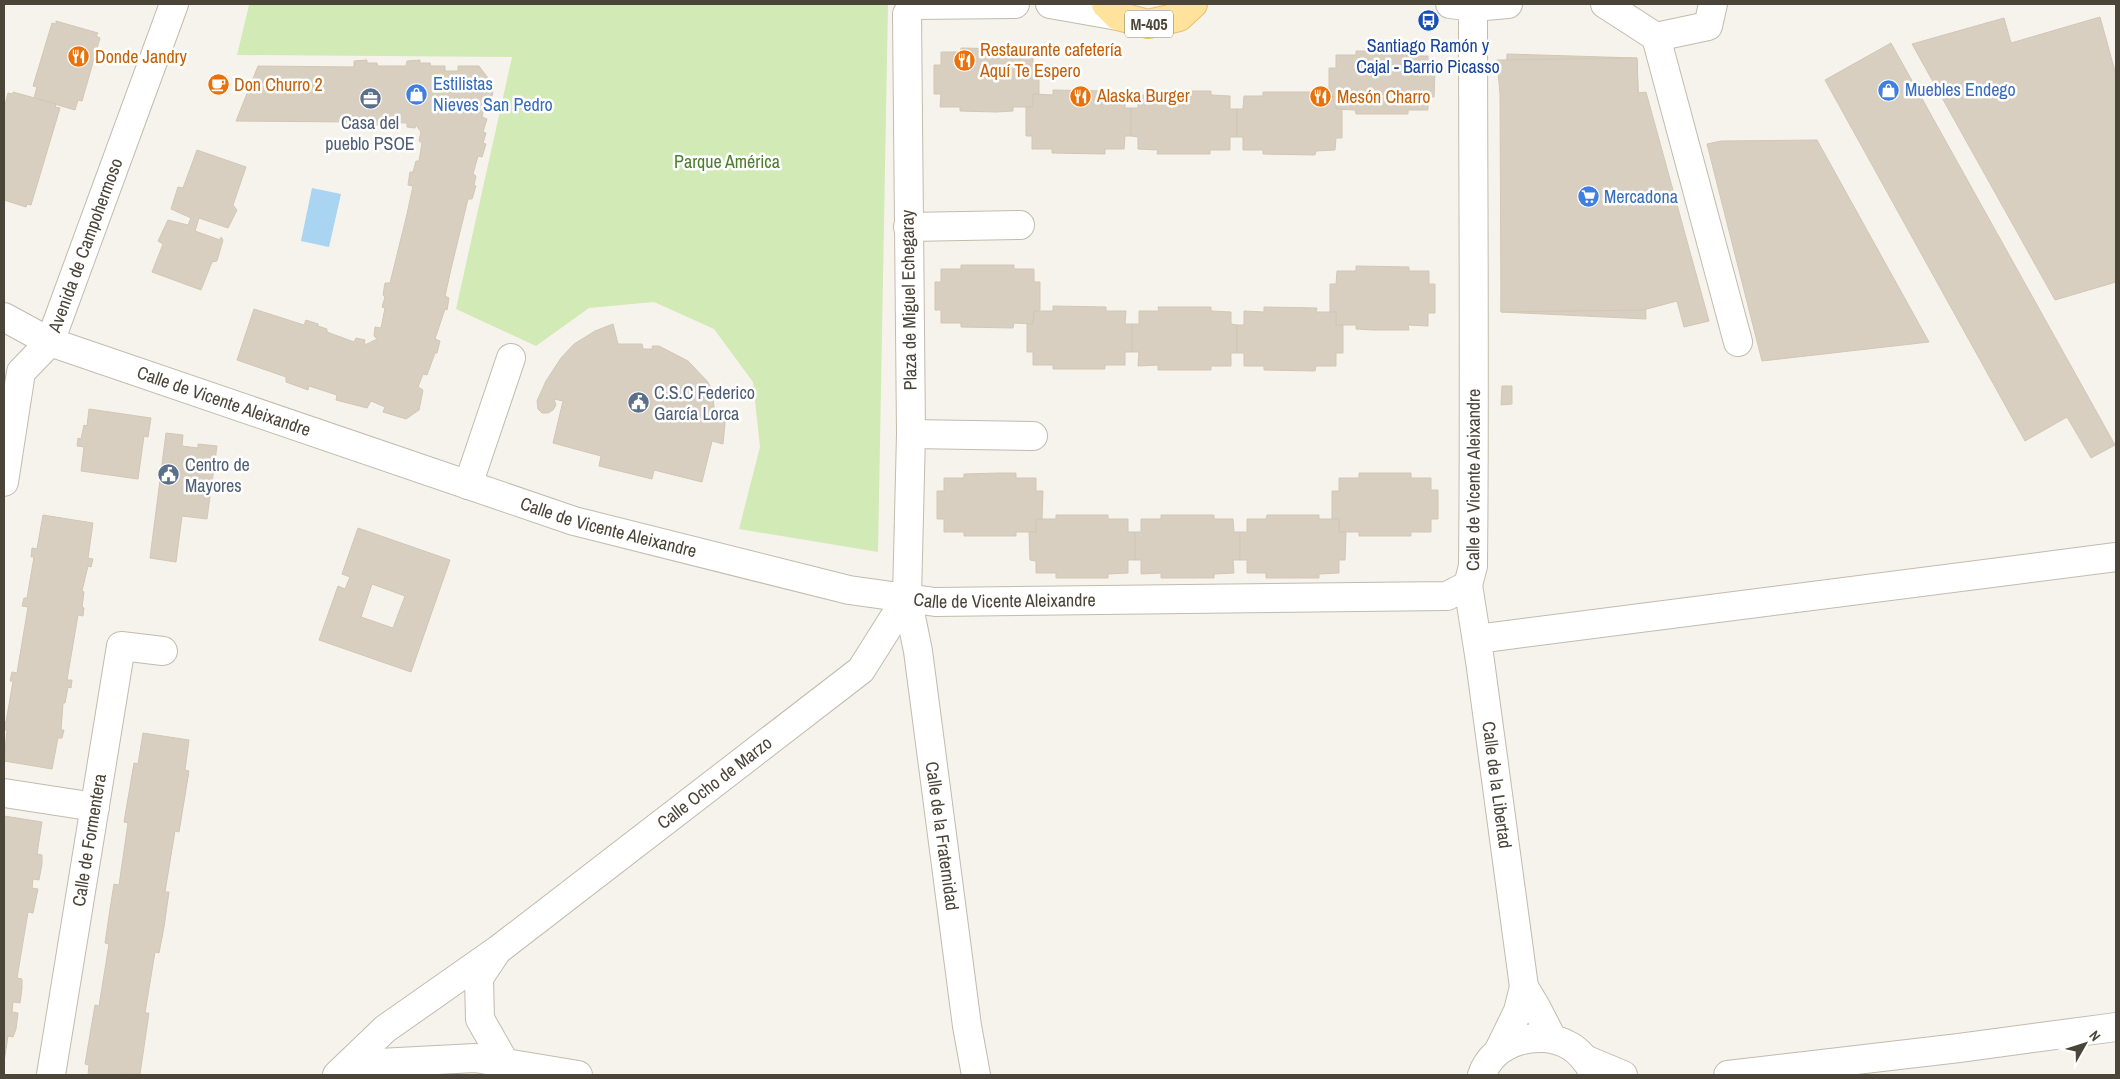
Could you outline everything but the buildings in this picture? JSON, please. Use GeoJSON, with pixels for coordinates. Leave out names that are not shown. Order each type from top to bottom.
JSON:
{"type":"FeatureCollection","features":[{"type":"Feature","properties":{"kind":"main road","name":"M-405"},"geometry":{"type":"LineString","coordinates":[[1112,10],[1148,24],[1179,17],[1193,4]]}},
{"type":"Feature","properties":{"kind":"street","name":"Avenida de Campohermoso"},"geometry":{"type":"LineString","coordinates":[[4,482],[21,372],[50,342],[174,4]]}},
{"type":"Feature","properties":{"kind":"street"},"geometry":{"type":"LineString","coordinates":[[912,5],[1015,4]]}},
{"type":"Feature","properties":{"kind":"street"},"geometry":{"type":"LineString","coordinates":[[1050,4],[1112,10]]}},
{"type":"Feature","properties":{"kind":"street"},"geometry":{"type":"LineString","coordinates":[[1465,5],[1508,4]]}},
{"type":"Feature","properties":{"kind":"street"},"geometry":{"type":"LineString","coordinates":[[1605,4],[1656,37],[1738,342]]}},
{"type":"Feature","properties":{"kind":"street"},"geometry":{"type":"LineString","coordinates":[[1656,37],[1708,26],[1713,4]]}},
{"type":"Feature","properties":{"kind":"street","name":"Plaza de Miguel Echegaray"},"geometry":{"type":"LineString","coordinates":[[907,597],[911,434],[907,14],[912,5]]}},
{"type":"Feature","properties":{"kind":"street","name":"Calle de Vicente Aleixandre"},"geometry":{"type":"LineString","coordinates":[[4,317],[50,342],[574,521],[849,590],[935,602],[1446,596],[1468,585],[1473,566],[1475,418],[1472,180],[1465,5]]}},
{"type":"Feature","properties":{"kind":"street"},"geometry":{"type":"LineString","coordinates":[[908,227],[1020,225]]}},
{"type":"Feature","properties":{"kind":"street"},"geometry":{"type":"LineString","coordinates":[[468,485],[512,358]]}},
{"type":"Feature","properties":{"kind":"street"},"geometry":{"type":"LineString","coordinates":[[911,434],[1033,436]]}},
{"type":"Feature","properties":{"kind":"street"},"geometry":{"type":"LineString","coordinates":[[1477,639],[2116,557]]}},
{"type":"Feature","properties":{"kind":"street","name":"Calle de la Libertad"},"geometry":{"type":"LineString","coordinates":[[1468,585],[1524,987],[1518,1011],[1485,1067]]}},
{"type":"Feature","properties":{"kind":"street","name":"Calle Ocho de Marzo"},"geometry":{"type":"LineString","coordinates":[[338,1075],[385,1029],[499,949],[861,670],[907,597]]}},
{"type":"Feature","properties":{"kind":"street","name":"Calle de la Fraternidad"},"geometry":{"type":"LineString","coordinates":[[907,597],[918,652],[967,1026],[976,1075]]}},
{"type":"Feature","properties":{"kind":"street","name":"Calle de Formentera"},"geometry":{"type":"LineString","coordinates":[[51,1075],[121,646],[163,651]]}},
{"type":"Feature","properties":{"kind":"street"},"geometry":{"type":"LineString","coordinates":[[4,793],[95,807]]}},
{"type":"Feature","properties":{"kind":"street","name":"Calle Ocho de Marzo"},"geometry":{"type":"LineString","coordinates":[[499,949],[479,978],[480,1020],[505,1063]]}},
{"type":"Feature","properties":{"kind":"street","name":"Calle de la Libertad"},"geometry":{"type":"LineString","coordinates":[[1524,987],[1552,1038]]}},
{"type":"Feature","properties":{"kind":"street"},"geometry":{"type":"LineString","coordinates":[[1728,1075],[1960,1048],[2116,1026]]}},
{"type":"Feature","properties":{"kind":"street"},"geometry":{"type":"LineString","coordinates":[[1485,1067],[1523,1038],[1552,1038],[1570,1046],[1591,1068],[1623,1075]]}},
{"type":"Feature","properties":{"kind":"street"},"geometry":{"type":"LineString","coordinates":[[338,1075],[379,1063],[475,1058],[578,1075]]}},
{"type":"Feature","properties":{"kind":"green space","name":"Parque América"},"geometry":{"type":"Polygon","coordinates":[[[888,4],[878,552],[739,529],[760,447],[753,382],[714,329],[654,302],[589,308],[536,346],[456,309],[512,57],[237,55],[249,5],[888,4]]]}},
{"type":"Feature","properties":{"kind":"water"},"geometry":{"type":"Polygon","coordinates":[[[312,188],[341,194],[329,247],[301,241],[312,188]]]}},
{"type":"Feature","properties":{"kind":"place","name":"Santiago Ramón y Cajal - Barrio Picasso"},"geometry":{"type":"Point","coordinates":[1428,21]}},
{"type":"Feature","properties":{"kind":"place","name":"Donde Jandry"},"geometry":{"type":"Point","coordinates":[79,57]}},
{"type":"Feature","properties":{"kind":"place","name":"Restaurante cafetería Aquí Te Espero"},"geometry":{"type":"Point","coordinates":[964,60]}},
{"type":"Feature","properties":{"kind":"place","name":"Don Churro 2"},"geometry":{"type":"Point","coordinates":[218,85]}},
{"type":"Feature","properties":{"kind":"place","name":"Muebles Endego"},"geometry":{"type":"Point","coordinates":[1889,90]}},
{"type":"Feature","properties":{"kind":"place","name":"Estilistas Nieves San Pedro"},"geometry":{"type":"Point","coordinates":[417,94]}},
{"type":"Feature","properties":{"kind":"place","name":"Alaska Burger"},"geometry":{"type":"Point","coordinates":[1081,96]}},
{"type":"Feature","properties":{"kind":"place","name":"Mesón Charro"},"geometry":{"type":"Point","coordinates":[1321,97]}},
{"type":"Feature","properties":{"kind":"place","name":"Casa del pueblo PSOE"},"geometry":{"type":"Point","coordinates":[370,98]}},
{"type":"Feature","properties":{"kind":"place","name":"Mercadona"},"geometry":{"type":"Point","coordinates":[1588,197]}},
{"type":"Feature","properties":{"kind":"place","name":"C.S.C Federico García Lorca"},"geometry":{"type":"Point","coordinates":[638,403]}},
{"type":"Feature","properties":{"kind":"place","name":"Centro de Mayores"},"geometry":{"type":"Point","coordinates":[169,475]}}]}
